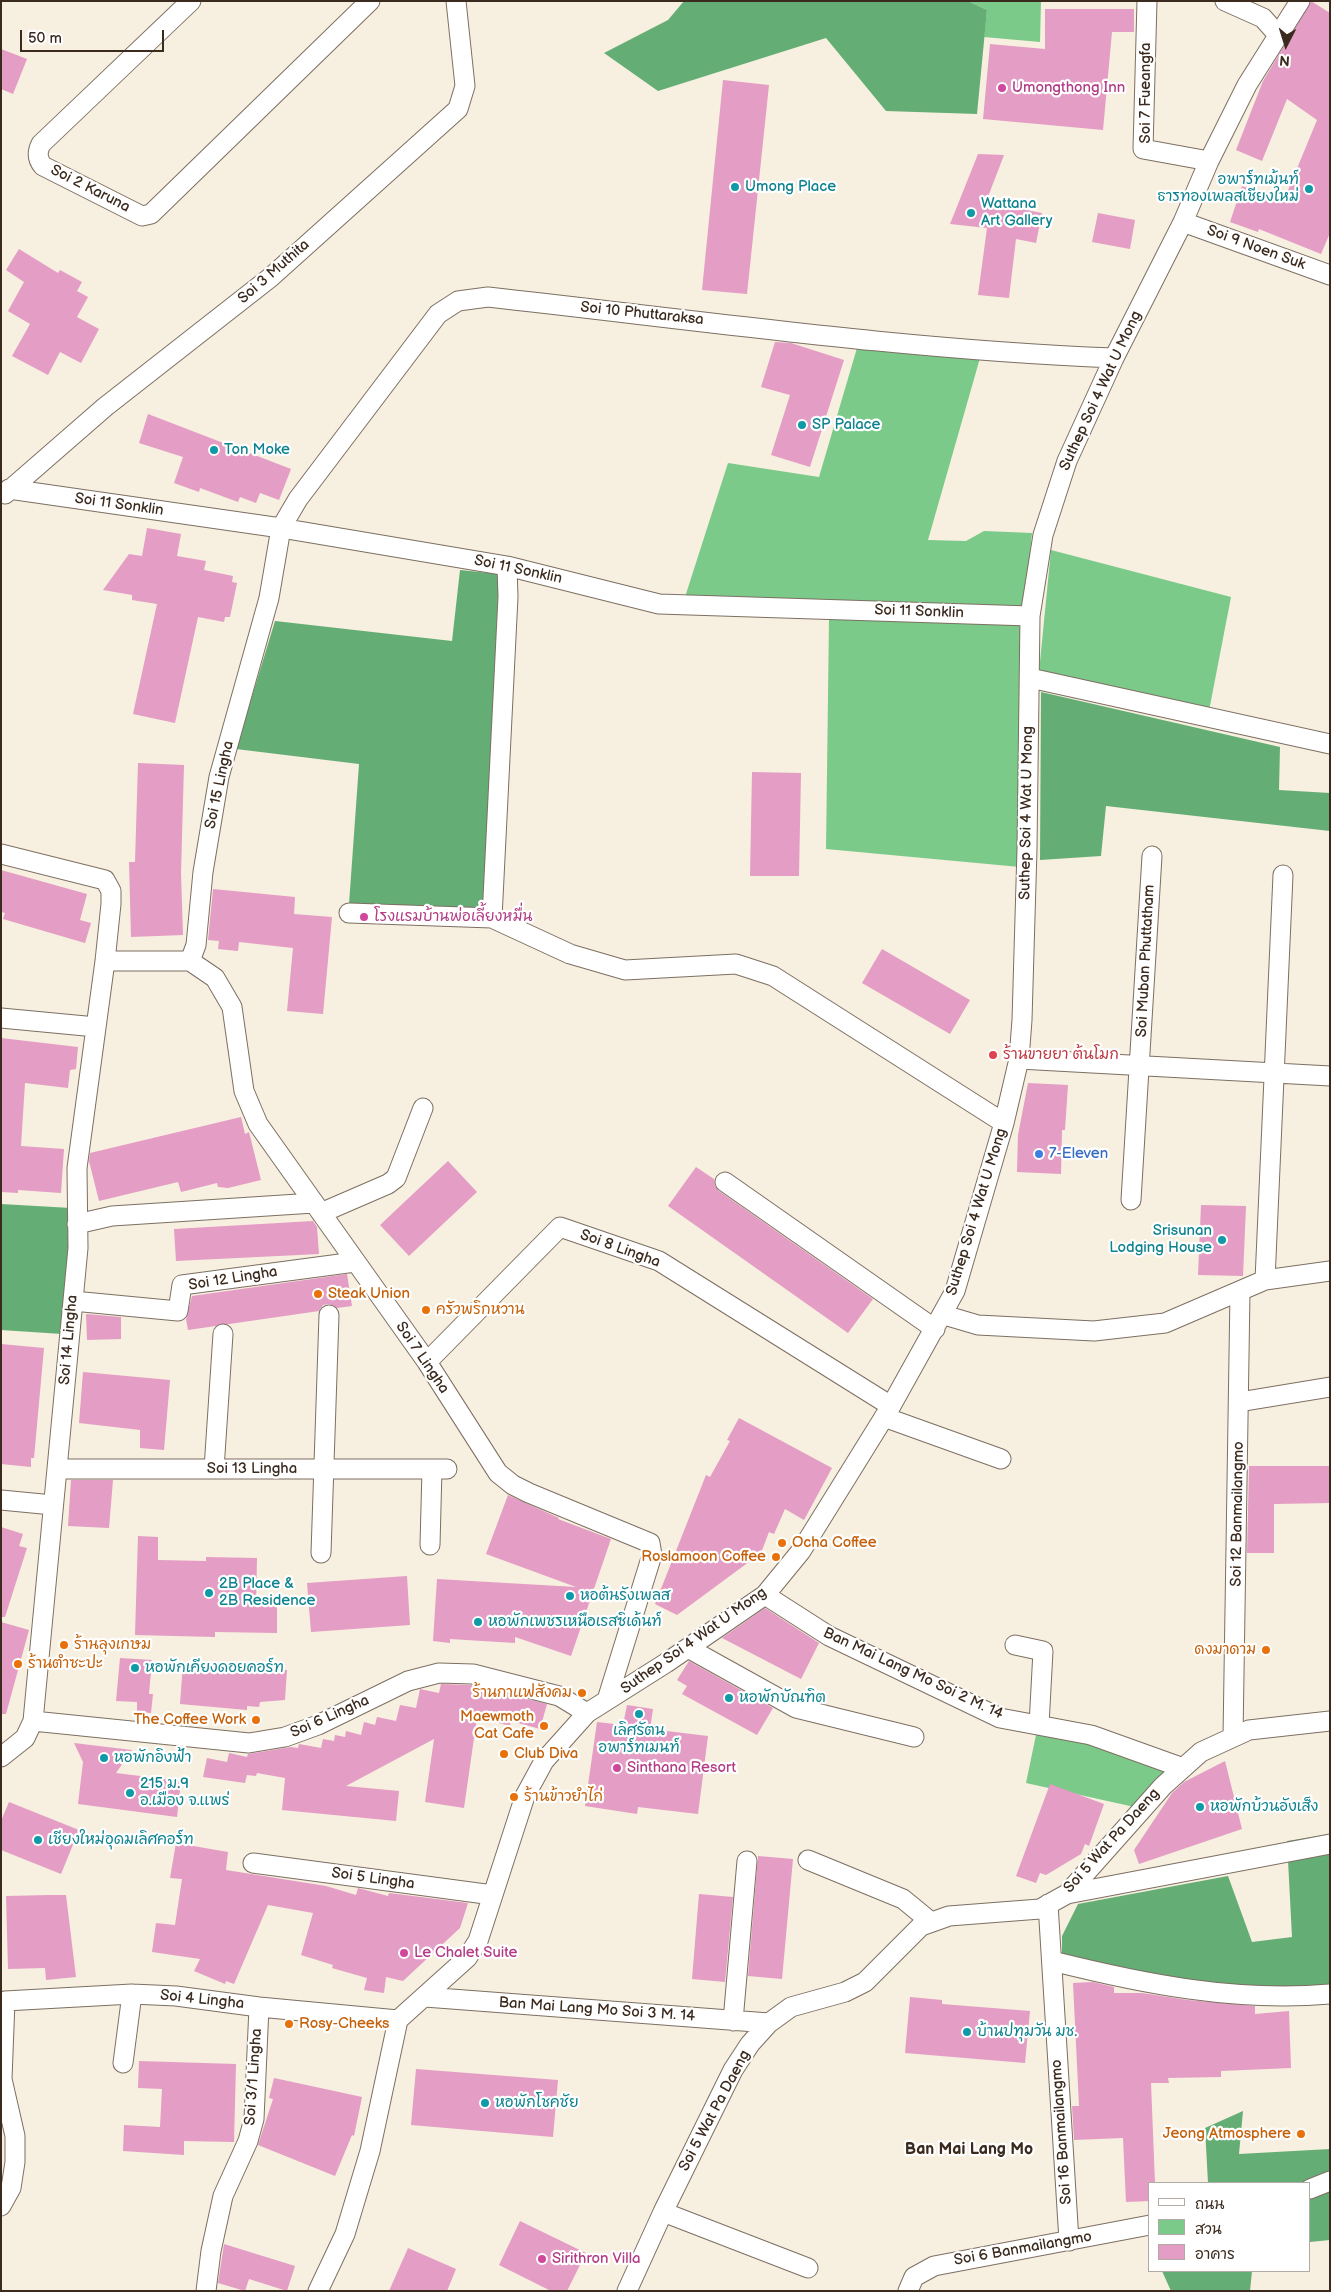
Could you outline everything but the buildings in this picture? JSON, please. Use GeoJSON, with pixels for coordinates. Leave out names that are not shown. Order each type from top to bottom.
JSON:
{"type":"FeatureCollection","features":[{"type":"Feature","properties":{"kind":"street","name":"Soi 2 Karuna"},"geometry":{"type":"LineString","coordinates":[[191,1],[41,144],[38,156],[43,166],[142,216],[151,214],[370,1]]}},
{"type":"Feature","properties":{"kind":"street","name":"Soi 3 Muthita"},"geometry":{"type":"LineString","coordinates":[[5,493],[106,407],[271,277],[458,109],[465,86],[456,1]]}},
{"type":"Feature","properties":{"kind":"street","name":"Soi 7 Fueangfa"},"geometry":{"type":"LineString","coordinates":[[1147,1],[1143,149],[1209,161]]}},
{"type":"Feature","properties":{"kind":"street"},"geometry":{"type":"LineString","coordinates":[[1225,1],[1263,18],[1278,35]]}},
{"type":"Feature","properties":{"kind":"street","name":"Suthep Soi 4 Wat U Mong"},"geometry":{"type":"LineString","coordinates":[[398,2020],[426,1997],[467,1958],[478,1941],[525,1796],[544,1761],[587,1713],[765,1596],[802,1551],[940,1322],[955,1292],[1004,1123],[1019,1059],[1022,1020],[1030,616],[1043,535],[1067,462],[1114,358],[1183,222],[1209,161],[1247,86],[1300,1]]}},
{"type":"Feature","properties":{"kind":"street","name":"Soi 9 Noen Suk"},"geometry":{"type":"LineString","coordinates":[[1183,222],[1330,275]]}},
{"type":"Feature","properties":{"kind":"street","name":"Soi 10 Phuttaraksa"},"geometry":{"type":"LineString","coordinates":[[282,528],[298,499],[438,314],[458,301],[488,297],[854,338],[1050,355],[1114,358]]}},
{"type":"Feature","properties":{"kind":"street","name":"Soi 11 Sonklin"},"geometry":{"type":"LineString","coordinates":[[5,493],[282,528],[507,566],[659,604],[1030,616]]}},
{"type":"Feature","properties":{"kind":"street","name":"Soi 15 Lingha"},"geometry":{"type":"LineString","coordinates":[[190,961],[196,945],[203,872],[219,777],[269,598],[282,528]]}},
{"type":"Feature","properties":{"kind":"street"},"geometry":{"type":"LineString","coordinates":[[492,918],[508,597],[507,566]]}},
{"type":"Feature","properties":{"kind":"street"},"geometry":{"type":"LineString","coordinates":[[1030,678],[1330,744]]}},
{"type":"Feature","properties":{"kind":"street"},"geometry":{"type":"LineString","coordinates":[[1,854],[104,880],[111,890],[105,961],[190,961]]}},
{"type":"Feature","properties":{"kind":"street","name":"Soi Muban Phuttatham"},"geometry":{"type":"LineString","coordinates":[[1131,1200],[1152,856]]}},
{"type":"Feature","properties":{"kind":"street"},"geometry":{"type":"LineString","coordinates":[[1265,1280],[1283,875]]}},
{"type":"Feature","properties":{"kind":"street"},"geometry":{"type":"LineString","coordinates":[[349,913],[492,918],[570,954],[625,970],[736,964],[773,976],[1004,1123]]}},
{"type":"Feature","properties":{"kind":"street","name":"Soi 14 Lingha"},"geometry":{"type":"LineString","coordinates":[[33,1721],[78,1248],[76,1168],[105,961]]}},
{"type":"Feature","properties":{"kind":"street","name":"Soi 7 Lingha"},"geometry":{"type":"LineString","coordinates":[[190,961],[215,978],[232,1007],[244,1091],[258,1124],[427,1362],[498,1473],[513,1485],[529,1493],[650,1543],[652,1555],[607,1700]]}},
{"type":"Feature","properties":{"kind":"street"},"geometry":{"type":"LineString","coordinates":[[1,1018],[96,1027]]}},
{"type":"Feature","properties":{"kind":"street"},"geometry":{"type":"LineString","coordinates":[[1019,1059],[1330,1076]]}},
{"type":"Feature","properties":{"kind":"street"},"geometry":{"type":"LineString","coordinates":[[77,1224],[112,1216],[318,1208],[388,1184],[396,1178],[423,1108]]}},
{"type":"Feature","properties":{"kind":"street"},"geometry":{"type":"LineString","coordinates":[[725,1182],[940,1322],[1094,1331],[1165,1323],[1265,1280],[1330,1271]]}},
{"type":"Feature","properties":{"kind":"street","name":"Soi 8 Lingha"},"geometry":{"type":"LineString","coordinates":[[427,1362],[560,1227],[659,1261],[887,1411]]}},
{"type":"Feature","properties":{"kind":"street","name":"Soi 12 Lingha"},"geometry":{"type":"LineString","coordinates":[[73,1301],[178,1311],[182,1285],[355,1262]]}},
{"type":"Feature","properties":{"kind":"street","name":"Soi 12 Banmailangmo"},"geometry":{"type":"LineString","coordinates":[[1233,1736],[1240,1292]]}},
{"type":"Feature","properties":{"kind":"street"},"geometry":{"type":"LineString","coordinates":[[321,1553],[329,1315]]}},
{"type":"Feature","properties":{"kind":"street"},"geometry":{"type":"LineString","coordinates":[[214,1469],[223,1334]]}},
{"type":"Feature","properties":{"kind":"street"},"geometry":{"type":"LineString","coordinates":[[1239,1402],[1330,1387]]}},
{"type":"Feature","properties":{"kind":"street"},"geometry":{"type":"LineString","coordinates":[[887,1411],[1001,1458]]}},
{"type":"Feature","properties":{"kind":"street","name":"Soi 13 Lingha"},"geometry":{"type":"LineString","coordinates":[[57,1469],[440,1469],[430,1545]]}},
{"type":"Feature","properties":{"kind":"street"},"geometry":{"type":"LineString","coordinates":[[1,1500],[53,1505]]}},
{"type":"Feature","properties":{"kind":"street","name":"Ban Mai Lang Mo Soi 2 M. 14"},"geometry":{"type":"LineString","coordinates":[[765,1596],[829,1636],[1000,1718],[1091,1735],[1183,1768]]}},
{"type":"Feature","properties":{"kind":"street"},"geometry":{"type":"LineString","coordinates":[[1015,1645],[1044,1651],[1039,1725]]}},
{"type":"Feature","properties":{"kind":"street"},"geometry":{"type":"LineString","coordinates":[[688,1648],[796,1708],[914,1737]]}},
{"type":"Feature","properties":{"kind":"street","name":"Soi 6 Lingha"},"geometry":{"type":"LineString","coordinates":[[33,1721],[249,1743],[285,1737],[318,1726],[408,1681],[439,1674],[474,1674],[560,1696],[587,1713]]}},
{"type":"Feature","properties":{"kind":"street"},"geometry":{"type":"LineString","coordinates":[[1,1757],[25,1738],[33,1721]]}},
{"type":"Feature","properties":{"kind":"street","name":"Soi 5 Wat Pa Daeng"},"geometry":{"type":"LineString","coordinates":[[627,2291],[662,2212],[733,2070],[750,2044],[769,2023],[791,2007],[845,1992],[865,1982],[921,1926],[948,1916],[1040,1909],[1067,1894],[1163,1786],[1201,1752],[1249,1730],[1330,1721]]}},
{"type":"Feature","properties":{"kind":"street"},"geometry":{"type":"LineString","coordinates":[[1067,1894],[1330,1844]]}},
{"type":"Feature","properties":{"kind":"street"},"geometry":{"type":"LineString","coordinates":[[808,1860],[903,1899],[931,1922]]}},
{"type":"Feature","properties":{"kind":"street"},"geometry":{"type":"LineString","coordinates":[[733,2020],[747,1861]]}},
{"type":"Feature","properties":{"kind":"street","name":"Soi 5 Lingha"},"geometry":{"type":"LineString","coordinates":[[253,1863],[493,1895]]}},
{"type":"Feature","properties":{"kind":"street","name":"Soi 16 Banmailangmo"},"geometry":{"type":"LineString","coordinates":[[1048,1904],[1069,2241]]}},
{"type":"Feature","properties":{"kind":"street"},"geometry":{"type":"LineString","coordinates":[[1052,1961],[1137,1982],[1210,1992],[1303,1996],[1330,1994]]}},
{"type":"Feature","properties":{"kind":"street"},"geometry":{"type":"LineString","coordinates":[[123,2063],[132,1994]]}},
{"type":"Feature","properties":{"kind":"street","name":"Soi 4 Lingha"},"geometry":{"type":"LineString","coordinates":[[1,2206],[11,2188],[16,2162],[15,2136],[2,2079],[5,2001],[132,1994],[176,1996],[259,2007],[398,2020]]}},
{"type":"Feature","properties":{"kind":"street","name":"Ban Mai Lang Mo Soi 3 M. 14"},"geometry":{"type":"LineString","coordinates":[[426,1997],[769,2023]]}},
{"type":"Feature","properties":{"kind":"street","name":"Soi 3/1 Lingha"},"geometry":{"type":"LineString","coordinates":[[206,2291],[211,2251],[223,2196],[248,2141],[254,2119],[259,2007]]}},
{"type":"Feature","properties":{"kind":"street"},"geometry":{"type":"LineString","coordinates":[[318,2291],[346,2234],[370,2151],[398,2020]]}},
{"type":"Feature","properties":{"kind":"street"},"geometry":{"type":"LineString","coordinates":[[1311,2189],[1330,2181]]}},
{"type":"Feature","properties":{"kind":"street"},"geometry":{"type":"LineString","coordinates":[[662,2212],[808,2268]]}},
{"type":"Feature","properties":{"kind":"street","name":"Soi 6 Banmailangmo"},"geometry":{"type":"LineString","coordinates":[[908,2291],[914,2278],[934,2266],[1148,2225]]}},
{"type":"Feature","properties":{"kind":"green space"},"geometry":{"type":"Polygon","coordinates":[[[684,1],[968,1],[987,10],[977,114],[886,111],[826,38],[658,91],[604,53],[668,20],[684,1]]]}},
{"type":"Feature","properties":{"kind":"green space"},"geometry":{"type":"Polygon","coordinates":[[[968,1],[1041,1],[1040,42],[984,37],[987,10],[968,1]]]}},
{"type":"Feature","properties":{"kind":"green space"},"geometry":{"type":"Polygon","coordinates":[[[857,348],[980,358],[928,540],[966,541],[984,531],[1032,533],[1025,610],[685,597],[728,463],[819,477],[857,348]]]}},
{"type":"Feature","properties":{"kind":"green space"},"geometry":{"type":"Polygon","coordinates":[[[1051,550],[1231,597],[1209,711],[1039,672],[1051,550]]]}},
{"type":"Feature","properties":{"kind":"green space"},"geometry":{"type":"Polygon","coordinates":[[[460,570],[499,574],[483,910],[349,904],[359,764],[236,749],[275,621],[452,641],[460,570]]]}},
{"type":"Feature","properties":{"kind":"green space"},"geometry":{"type":"Polygon","coordinates":[[[829,619],[1022,623],[1020,867],[826,849],[829,619]]]}},
{"type":"Feature","properties":{"kind":"green space"},"geometry":{"type":"Polygon","coordinates":[[[1041,692],[1280,747],[1279,790],[1330,793],[1330,831],[1106,806],[1101,856],[1040,860],[1041,692]]]}},
{"type":"Feature","properties":{"kind":"green space"},"geometry":{"type":"Polygon","coordinates":[[[1,1204],[71,1208],[62,1334],[1,1330],[1,1204]]]}},
{"type":"Feature","properties":{"kind":"green space"},"geometry":{"type":"Polygon","coordinates":[[[1037,1730],[1091,1742],[1167,1768],[1139,1808],[1026,1783],[1037,1730]]]}},
{"type":"Feature","properties":{"kind":"green space"},"geometry":{"type":"Polygon","coordinates":[[[1330,1834],[1330,2001],[1062,1973],[1062,1936],[1078,1904],[1228,1876],[1252,1942],[1292,1937],[1287,1841],[1330,1834]]]}},
{"type":"Feature","properties":{"kind":"green space"},"geometry":{"type":"Polygon","coordinates":[[[1243,2111],[1239,2154],[1330,2149],[1330,2240],[1311,2242],[1311,2182],[1208,2182],[1205,2128],[1243,2111]]]}},
{"type":"Feature","properties":{"kind":"green space"},"geometry":{"type":"Polygon","coordinates":[[[1162,2272],[1252,2272],[1250,2291],[1171,2291],[1162,2272]]]}},
{"type":"Feature","properties":{"kind":"place","name":"Umongthong Inn"},"geometry":{"type":"Point","coordinates":[1002,88]}},
{"type":"Feature","properties":{"kind":"place","name":"Umong Place"},"geometry":{"type":"Point","coordinates":[735,187]}},
{"type":"Feature","properties":{"kind":"place","name":"อพาร์ทเม้นท์ ธารทองเพลสเชียงใหม่"},"geometry":{"type":"Point","coordinates":[1309,189]}},
{"type":"Feature","properties":{"kind":"place","name":"Wattana Art Gallery"},"geometry":{"type":"Point","coordinates":[971,213]}},
{"type":"Feature","properties":{"kind":"place","name":"SP Palace"},"geometry":{"type":"Point","coordinates":[802,425]}},
{"type":"Feature","properties":{"kind":"place","name":"Ton Moke"},"geometry":{"type":"Point","coordinates":[214,450]}},
{"type":"Feature","properties":{"kind":"place","name":"โรงแรมบ้านพ่อเลี้ยงหมื่น"},"geometry":{"type":"Point","coordinates":[364,917]}},
{"type":"Feature","properties":{"kind":"place","name":"ร้านขายยา ต้นโมก"},"geometry":{"type":"Point","coordinates":[993,1055]}},
{"type":"Feature","properties":{"kind":"place","name":"7-Eleven"},"geometry":{"type":"Point","coordinates":[1039,1154]}},
{"type":"Feature","properties":{"kind":"place","name":"Srisunan Lodging House"},"geometry":{"type":"Point","coordinates":[1222,1240]}},
{"type":"Feature","properties":{"kind":"place","name":"Steak Union"},"geometry":{"type":"Point","coordinates":[318,1294]}},
{"type":"Feature","properties":{"kind":"place","name":"ครัวพริกหวาน"},"geometry":{"type":"Point","coordinates":[426,1310]}},
{"type":"Feature","properties":{"kind":"place","name":"Ocha Coffee"},"geometry":{"type":"Point","coordinates":[782,1543]}},
{"type":"Feature","properties":{"kind":"place","name":"Roslamoon Coffee"},"geometry":{"type":"Point","coordinates":[776,1557]}},
{"type":"Feature","properties":{"kind":"place","name":"2B Place & 2B Residence"},"geometry":{"type":"Point","coordinates":[209,1593]}},
{"type":"Feature","properties":{"kind":"place","name":"หอต้นรังเพลส"},"geometry":{"type":"Point","coordinates":[570,1596]}},
{"type":"Feature","properties":{"kind":"place","name":"หอพักเพชรเหนือเรสซิเด้นท์"},"geometry":{"type":"Point","coordinates":[478,1622]}},
{"type":"Feature","properties":{"kind":"place","name":"ร้านลุงเกษม"},"geometry":{"type":"Point","coordinates":[64,1645]}},
{"type":"Feature","properties":{"kind":"place","name":"ดงมาดาม"},"geometry":{"type":"Point","coordinates":[1266,1650]}},
{"type":"Feature","properties":{"kind":"place","name":"ร้านตำซะปะ"},"geometry":{"type":"Point","coordinates":[18,1664]}},
{"type":"Feature","properties":{"kind":"place","name":"หอพักเคียงดอยคอร์ท"},"geometry":{"type":"Point","coordinates":[135,1668]}},
{"type":"Feature","properties":{"kind":"place","name":"ร้านกาแฟสังคม"},"geometry":{"type":"Point","coordinates":[582,1693]}},
{"type":"Feature","properties":{"kind":"place","name":"หอพักบัณฑิต"},"geometry":{"type":"Point","coordinates":[729,1698]}},
{"type":"Feature","properties":{"kind":"place","name":"เลิศรัตน อพาร์ทเมนท์"},"geometry":{"type":"Point","coordinates":[639,1714]}},
{"type":"Feature","properties":{"kind":"place","name":"The Coffee Work"},"geometry":{"type":"Point","coordinates":[256,1720]}},
{"type":"Feature","properties":{"kind":"place","name":"Maewmoth Cat Cafe"},"geometry":{"type":"Point","coordinates":[544,1726]}},
{"type":"Feature","properties":{"kind":"place","name":"Club Diva"},"geometry":{"type":"Point","coordinates":[504,1754]}},
{"type":"Feature","properties":{"kind":"place","name":"หอพักอิงฟ้า"},"geometry":{"type":"Point","coordinates":[104,1758]}},
{"type":"Feature","properties":{"kind":"place","name":"Sinthana Resort"},"geometry":{"type":"Point","coordinates":[617,1768]}},
{"type":"Feature","properties":{"kind":"place","name":"215 ม.9 อ.เมือง จ.แพร่"},"geometry":{"type":"Point","coordinates":[130,1793]}},
{"type":"Feature","properties":{"kind":"place","name":"ร้านข้าวยำไก่"},"geometry":{"type":"Point","coordinates":[514,1797]}},
{"type":"Feature","properties":{"kind":"place","name":"หอพักบ้วนอังเส็ง"},"geometry":{"type":"Point","coordinates":[1200,1807]}},
{"type":"Feature","properties":{"kind":"place","name":"เชียงใหม่อุดมเลิศคอร์ท"},"geometry":{"type":"Point","coordinates":[38,1840]}},
{"type":"Feature","properties":{"kind":"place","name":"Le Chalet Suite"},"geometry":{"type":"Point","coordinates":[404,1953]}},
{"type":"Feature","properties":{"kind":"place","name":"Rosy-Cheeks"},"geometry":{"type":"Point","coordinates":[289,2024]}},
{"type":"Feature","properties":{"kind":"place","name":"บ้านปทุมวัน มช."},"geometry":{"type":"Point","coordinates":[967,2032]}},
{"type":"Feature","properties":{"kind":"place","name":"หอพักโชคชัย"},"geometry":{"type":"Point","coordinates":[485,2103]}},
{"type":"Feature","properties":{"kind":"place","name":"Jeong Atmosphere"},"geometry":{"type":"Point","coordinates":[1301,2134]}},
{"type":"Feature","properties":{"kind":"place","name":"Sirithron Villa"},"geometry":{"type":"Point","coordinates":[542,2259]}},
{"type":"Feature","properties":{"kind":"district","name":"Ban Mai Lang Mo"},"geometry":{"type":"Point","coordinates":[969,2150]}}]}
